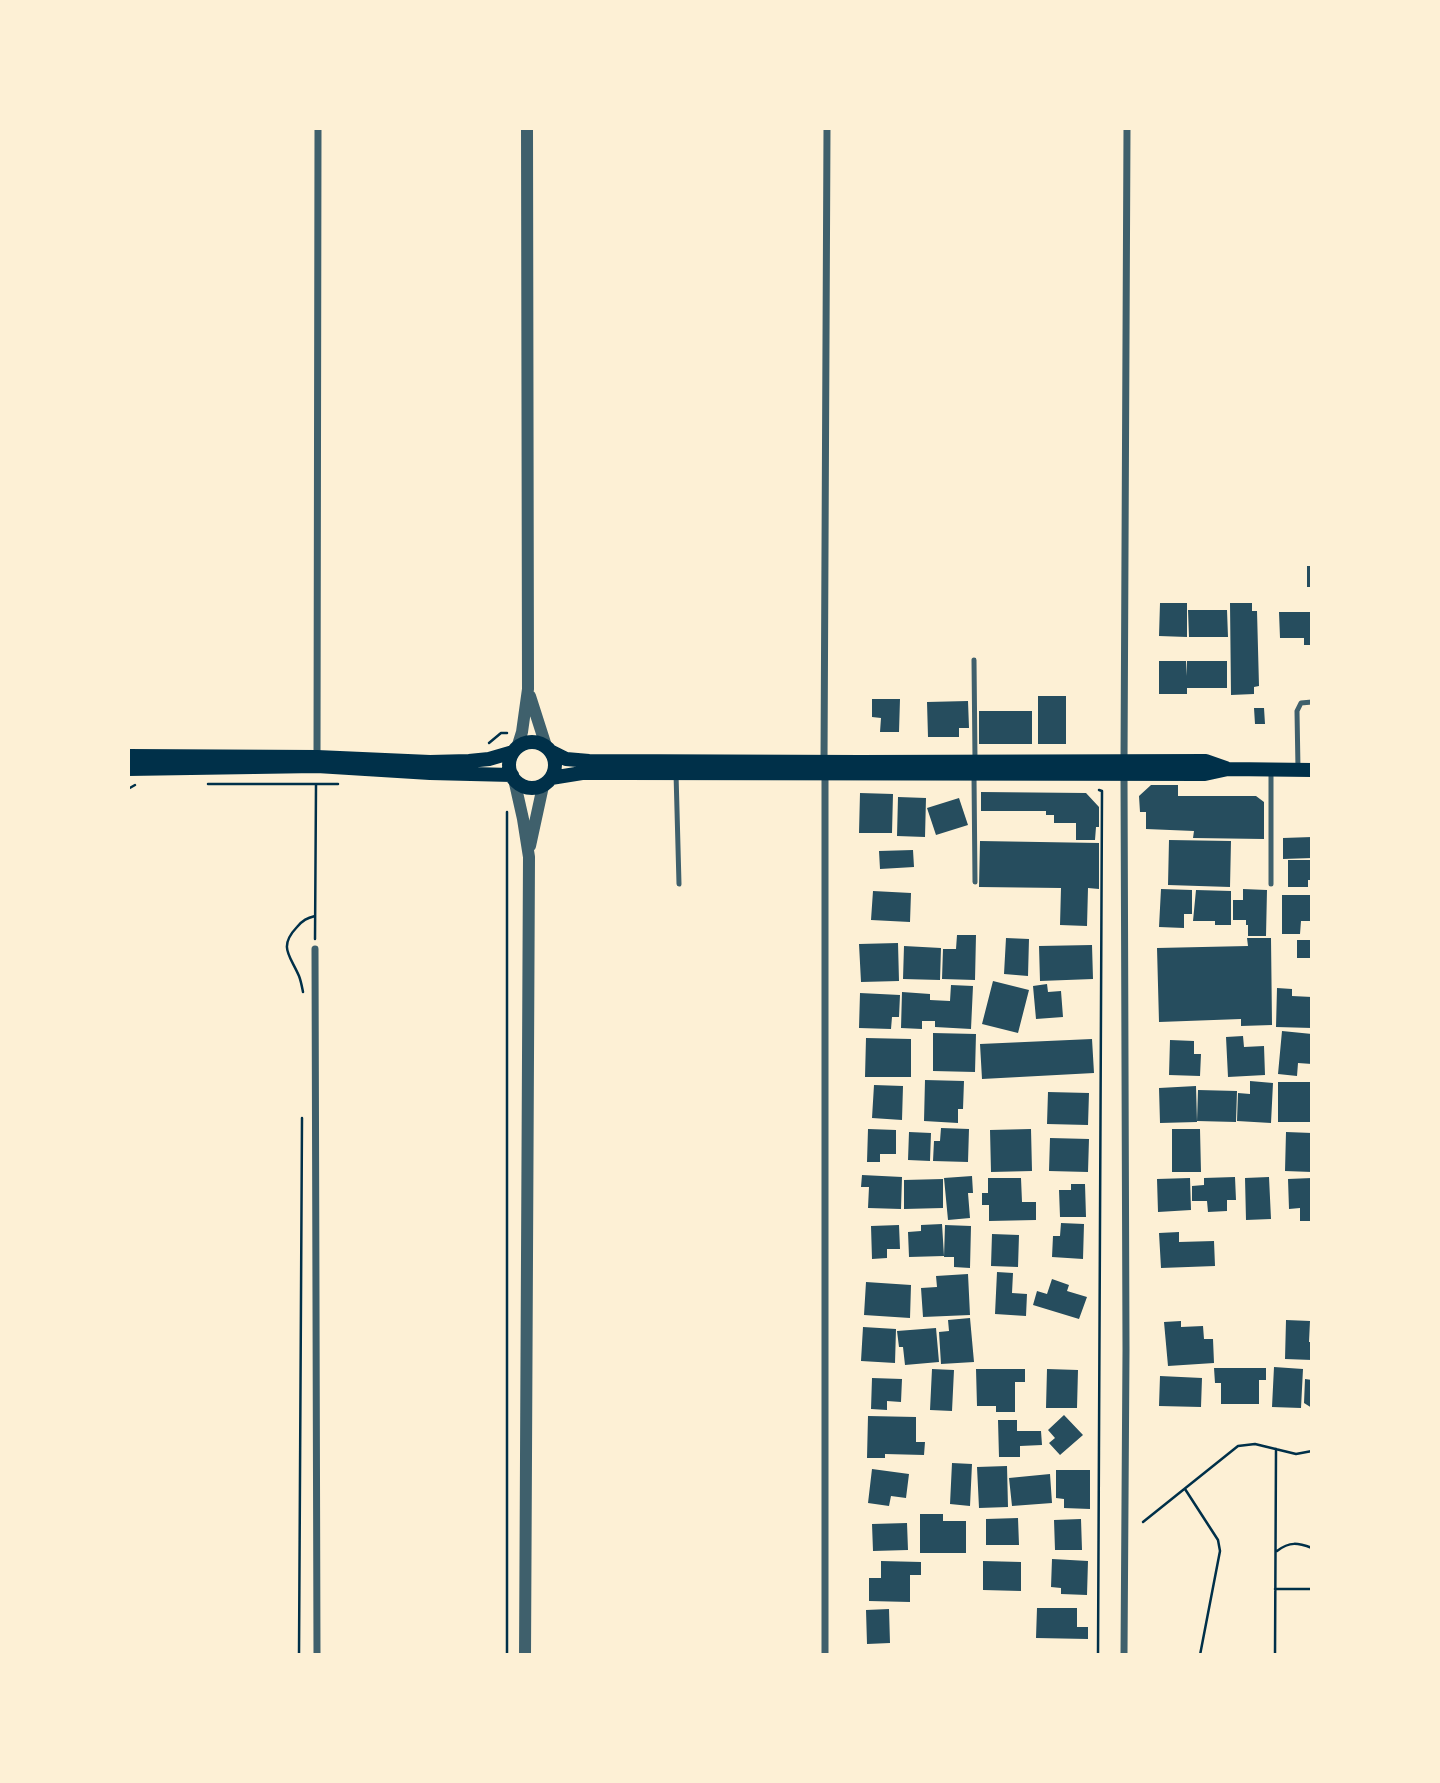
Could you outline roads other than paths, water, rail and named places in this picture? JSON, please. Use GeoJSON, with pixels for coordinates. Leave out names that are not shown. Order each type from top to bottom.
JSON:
{"type":"FeatureCollection","features":[{"type":"Feature","properties":{"kind":"main road"},"geometry":{"type":"LineString","coordinates":[[128,769],[317,767],[470,761],[515,750],[531,742],[566,759],[589,761],[825,768],[1124,768],[1206,761],[1228,768],[1305,769]]}},
{"type":"Feature","properties":{"kind":"main road"},"geometry":{"type":"LineString","coordinates":[[547,782],[556,765],[549,749]]}},
{"type":"Feature","properties":{"kind":"main road"},"geometry":{"type":"LineString","coordinates":[[515,750],[510,759],[513,777],[527,788],[535,788],[582,773],[825,768]]}},
{"type":"Feature","properties":{"kind":"main road"},"geometry":{"type":"LineString","coordinates":[[128,757],[513,777]]}},
{"type":"Feature","properties":{"kind":"street"},"geometry":{"type":"LineString","coordinates":[[317,767],[318,128]]}},
{"type":"Feature","properties":{"kind":"street"},"geometry":{"type":"LineString","coordinates":[[515,750],[522,732],[528,689],[527,128]]}},
{"type":"Feature","properties":{"kind":"street"},"geometry":{"type":"LineString","coordinates":[[825,1655],[827,128]]}},
{"type":"Feature","properties":{"kind":"street"},"geometry":{"type":"LineString","coordinates":[[1124,1655],[1127,128]]}},
{"type":"Feature","properties":{"kind":"street"},"geometry":{"type":"LineString","coordinates":[[528,689],[549,749]]}},
{"type":"Feature","properties":{"kind":"street"},"geometry":{"type":"LineString","coordinates":[[513,777],[528,857],[525,1655]]}},
{"type":"Feature","properties":{"kind":"street"},"geometry":{"type":"LineString","coordinates":[[528,857],[547,782]]}},
{"type":"Feature","properties":{"kind":"street"},"geometry":{"type":"LineString","coordinates":[[315,949],[317,1655]]}},
{"type":"Feature","properties":{"kind":"lane"},"geometry":{"type":"LineString","coordinates":[[974,660],[975,882]]}},
{"type":"Feature","properties":{"kind":"lane"},"geometry":{"type":"LineString","coordinates":[[1305,769],[1297,710],[1301,703],[1312,702]]}},
{"type":"Feature","properties":{"kind":"lane"},"geometry":{"type":"LineString","coordinates":[[1271,769],[1271,884]]}},
{"type":"Feature","properties":{"kind":"lane"},"geometry":{"type":"LineString","coordinates":[[676,773],[679,884]]}}]}
